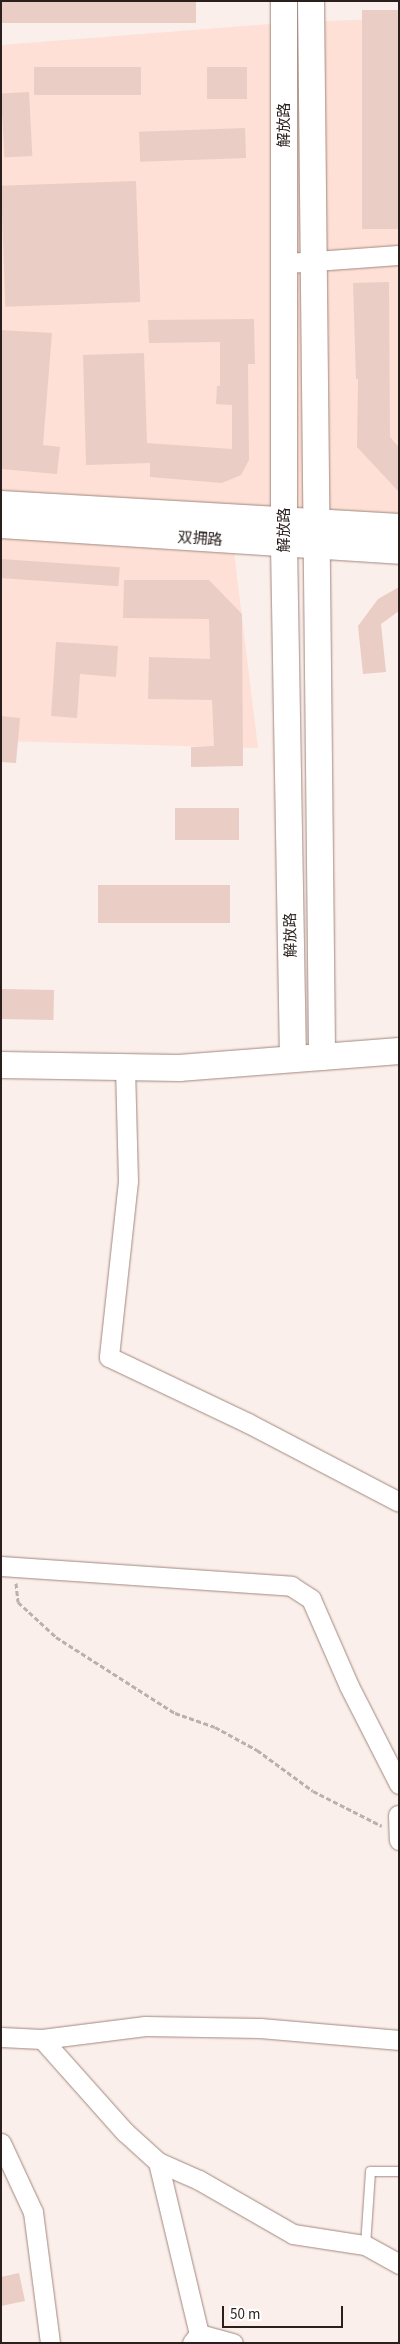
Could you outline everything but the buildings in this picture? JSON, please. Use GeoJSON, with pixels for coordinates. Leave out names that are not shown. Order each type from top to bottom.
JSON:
{"type":"FeatureCollection","features":[{"type":"Feature","properties":{"kind":"main road","name":"解放路"},"geometry":{"type":"LineString","coordinates":[[284,1],[286,263],[284,532],[294,1059]]}},
{"type":"Feature","properties":{"kind":"main road","name":"解放路"},"geometry":{"type":"LineString","coordinates":[[311,1],[315,546],[322,1057]]}},
{"type":"Feature","properties":{"kind":"main road","name":"双拥路"},"geometry":{"type":"LineString","coordinates":[[1,504],[284,532],[315,546],[399,551]]}},
{"type":"Feature","properties":{"kind":"main road","name":"双拥路"},"geometry":{"type":"LineString","coordinates":[[1,526],[284,532],[316,521],[399,528]]}},
{"type":"Feature","properties":{"kind":"main road"},"geometry":{"type":"LineString","coordinates":[[1,1065],[179,1068],[399,1051]]}},
{"type":"Feature","properties":{"kind":"street"},"geometry":{"type":"LineString","coordinates":[[286,263],[399,255]]}},
{"type":"Feature","properties":{"kind":"street"},"geometry":{"type":"LineString","coordinates":[[126,1067],[128,1182],[109,1357],[248,1423],[399,1502]]}},
{"type":"Feature","properties":{"kind":"street"},"geometry":{"type":"LineString","coordinates":[[7,1567],[291,1586],[311,1599],[349,1686],[399,1784]]}},
{"type":"Feature","properties":{"kind":"street"},"geometry":{"type":"LineString","coordinates":[[399,1810],[399,1840]]}},
{"type":"Feature","properties":{"kind":"street"},"geometry":{"type":"LineString","coordinates":[[1,2037],[42,2039],[145,2026],[260,2028],[399,2040]]}},
{"type":"Feature","properties":{"kind":"street"},"geometry":{"type":"LineString","coordinates":[[42,2039],[125,2132],[158,2162],[199,2180],[293,2234],[365,2244],[399,2264]]}},
{"type":"Feature","properties":{"kind":"street"},"geometry":{"type":"LineString","coordinates":[[1,2143],[33,2212],[50,2343]]}},
{"type":"Feature","properties":{"kind":"street"},"geometry":{"type":"LineString","coordinates":[[158,2162],[196,2338],[233,2343]]}},
{"type":"Feature","properties":{"kind":"lane"},"geometry":{"type":"LineString","coordinates":[[365,2244],[370,2171],[399,2171]]}},
{"type":"Feature","properties":{"kind":"path"},"geometry":{"type":"LineString","coordinates":[[7,1567],[18,1602],[56,1637],[176,1713],[214,1726],[257,1750],[313,1791],[399,1834]]}},
{"type":"Feature","properties":{"kind":"shaded area"},"geometry":{"type":"Polygon","coordinates":[[[399,18],[399,521],[229,511],[258,748],[1,741],[1,45],[283,23],[399,18]]]}}]}
